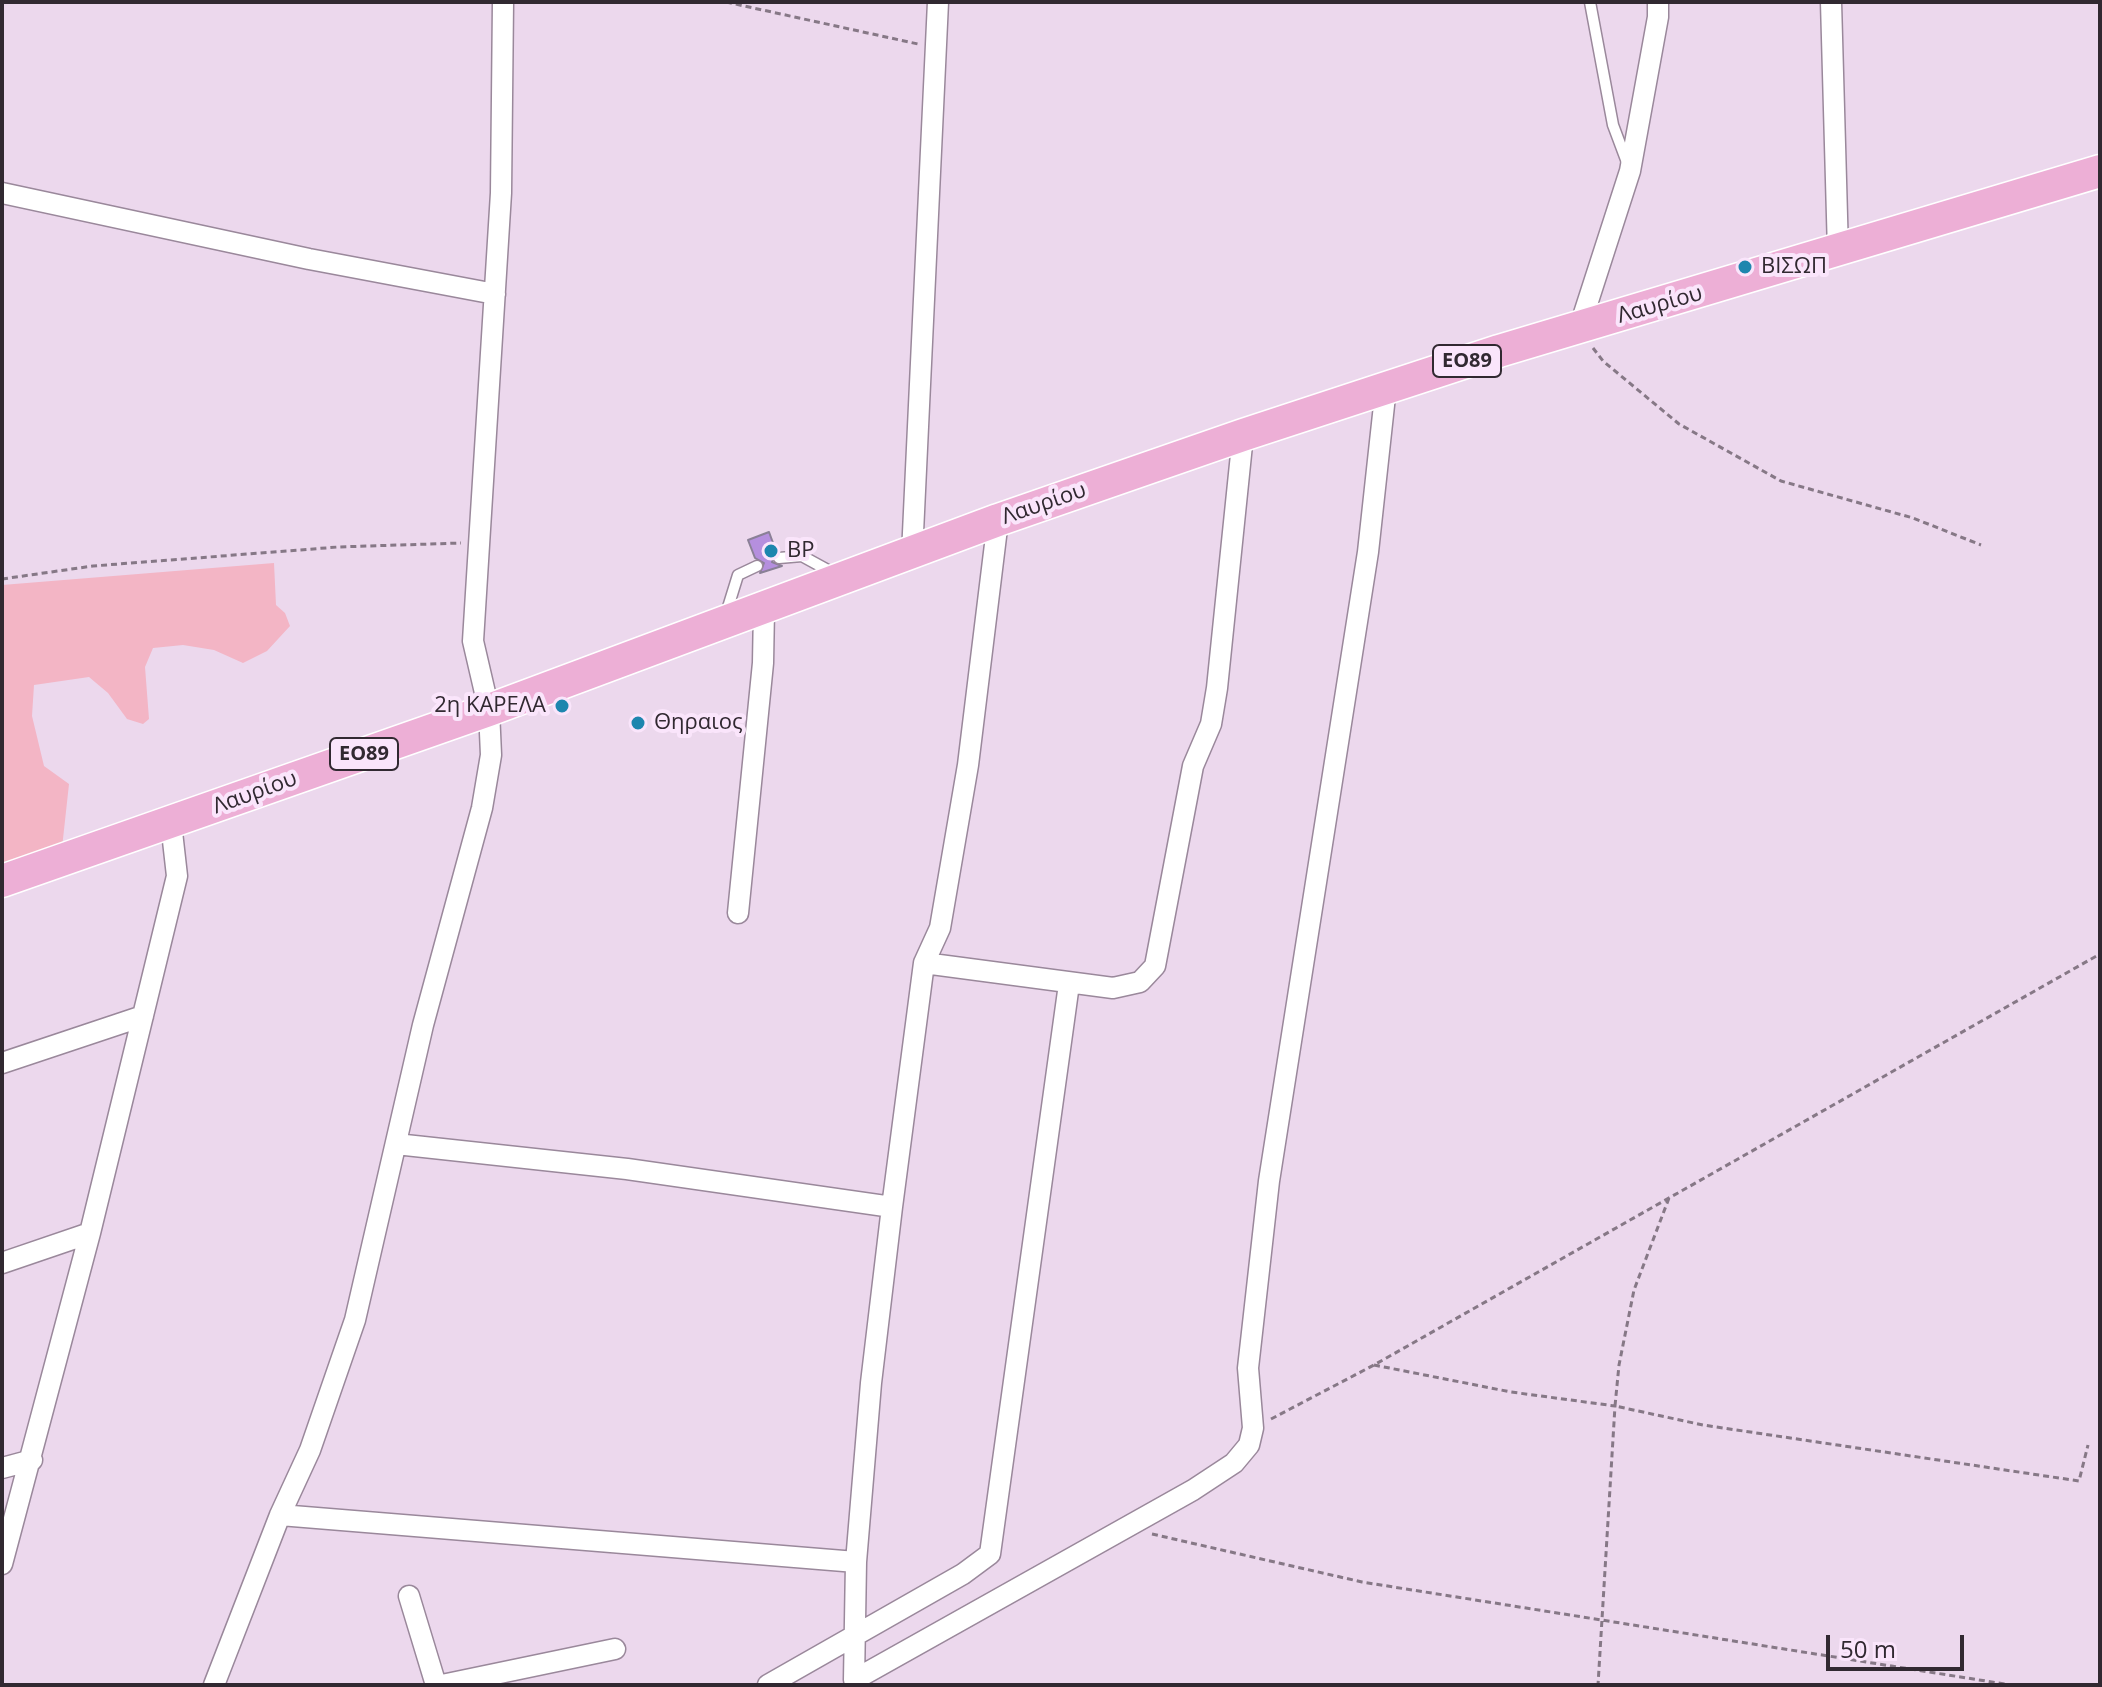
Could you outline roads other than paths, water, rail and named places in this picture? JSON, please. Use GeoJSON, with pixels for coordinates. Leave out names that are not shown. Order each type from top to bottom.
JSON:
{"type":"FeatureCollection","features":[{"type":"Feature","properties":{"kind":"main road","name":"Λαυρίου"},"geometry":{"type":"LineString","coordinates":[[2,881],[489,710],[998,520],[1243,435],[1386,387],[2100,171]]}},
{"type":"Feature","properties":{"kind":"street"},"geometry":{"type":"LineString","coordinates":[[214,1685],[280,1515],[310,1450],[355,1320],[423,1025],[482,808],[491,755],[489,710],[473,641],[501,193],[503,2]]}},
{"type":"Feature","properties":{"kind":"street"},"geometry":{"type":"LineString","coordinates":[[912,554],[938,2]]}},
{"type":"Feature","properties":{"kind":"street"},"geometry":{"type":"LineString","coordinates":[[1579,329],[1630,171],[1658,17],[1658,2]]}},
{"type":"Feature","properties":{"kind":"street"},"geometry":{"type":"LineString","coordinates":[[1831,2],[1838,252]]}},
{"type":"Feature","properties":{"kind":"street"},"geometry":{"type":"LineString","coordinates":[[2,193],[309,259],[495,294]]}},
{"type":"Feature","properties":{"kind":"street"},"geometry":{"type":"LineString","coordinates":[[854,1683],[1234,1463],[1249,1445],[1253,1428],[1248,1368],[1269,1181],[1368,552],[1386,387]]}},
{"type":"Feature","properties":{"kind":"street"},"geometry":{"type":"LineString","coordinates":[[924,963],[1113,988],[1140,982],[1155,966],[1193,766],[1211,724],[1217,688],[1243,435]]}},
{"type":"Feature","properties":{"kind":"street"},"geometry":{"type":"LineString","coordinates":[[854,1683],[856,1562],[871,1383],[892,1207],[924,963],[940,928],[968,765],[998,520]]}},
{"type":"Feature","properties":{"kind":"street"},"geometry":{"type":"LineString","coordinates":[[738,913],[763,663],[764,609]]}},
{"type":"Feature","properties":{"kind":"street"},"geometry":{"type":"LineString","coordinates":[[2,1564],[90,1233],[177,876],[171,823]]}},
{"type":"Feature","properties":{"kind":"street"},"geometry":{"type":"LineString","coordinates":[[768,1685],[963,1574],[990,1554],[1069,984]]}},
{"type":"Feature","properties":{"kind":"street"},"geometry":{"type":"LineString","coordinates":[[2,1063],[143,1016]]}},
{"type":"Feature","properties":{"kind":"street"},"geometry":{"type":"LineString","coordinates":[[396,1144],[627,1169],[892,1207]]}},
{"type":"Feature","properties":{"kind":"street"},"geometry":{"type":"LineString","coordinates":[[2,1263],[90,1233]]}},
{"type":"Feature","properties":{"kind":"street"},"geometry":{"type":"LineString","coordinates":[[2,1468],[32,1460]]}},
{"type":"Feature","properties":{"kind":"street"},"geometry":{"type":"LineString","coordinates":[[280,1515],[856,1562]]}},
{"type":"Feature","properties":{"kind":"street"},"geometry":{"type":"LineString","coordinates":[[409,1596],[436,1685]]}},
{"type":"Feature","properties":{"kind":"street"},"geometry":{"type":"LineString","coordinates":[[442,1685],[615,1649]]}},
{"type":"Feature","properties":{"kind":"lane"},"geometry":{"type":"LineString","coordinates":[[1590,2],[1613,125],[1630,171]]}},
{"type":"Feature","properties":{"kind":"lane"},"geometry":{"type":"LineString","coordinates":[[779,558],[789,555],[813,559],[843,580]]}},
{"type":"Feature","properties":{"kind":"lane"},"geometry":{"type":"LineString","coordinates":[[724,624],[732,585],[738,575],[757,566]]}},
{"type":"Feature","properties":{"kind":"place","name":"ΒΙΣΩΠ"},"geometry":{"type":"Point","coordinates":[1745,267]}},
{"type":"Feature","properties":{"kind":"place","name":"BP"},"geometry":{"type":"Point","coordinates":[771,551]}},
{"type":"Feature","properties":{"kind":"place","name":"2η ΚΑΡΕΛΑ"},"geometry":{"type":"Point","coordinates":[562,706]}},
{"type":"Feature","properties":{"kind":"place","name":"Θηραιος"},"geometry":{"type":"Point","coordinates":[638,723]}}]}
